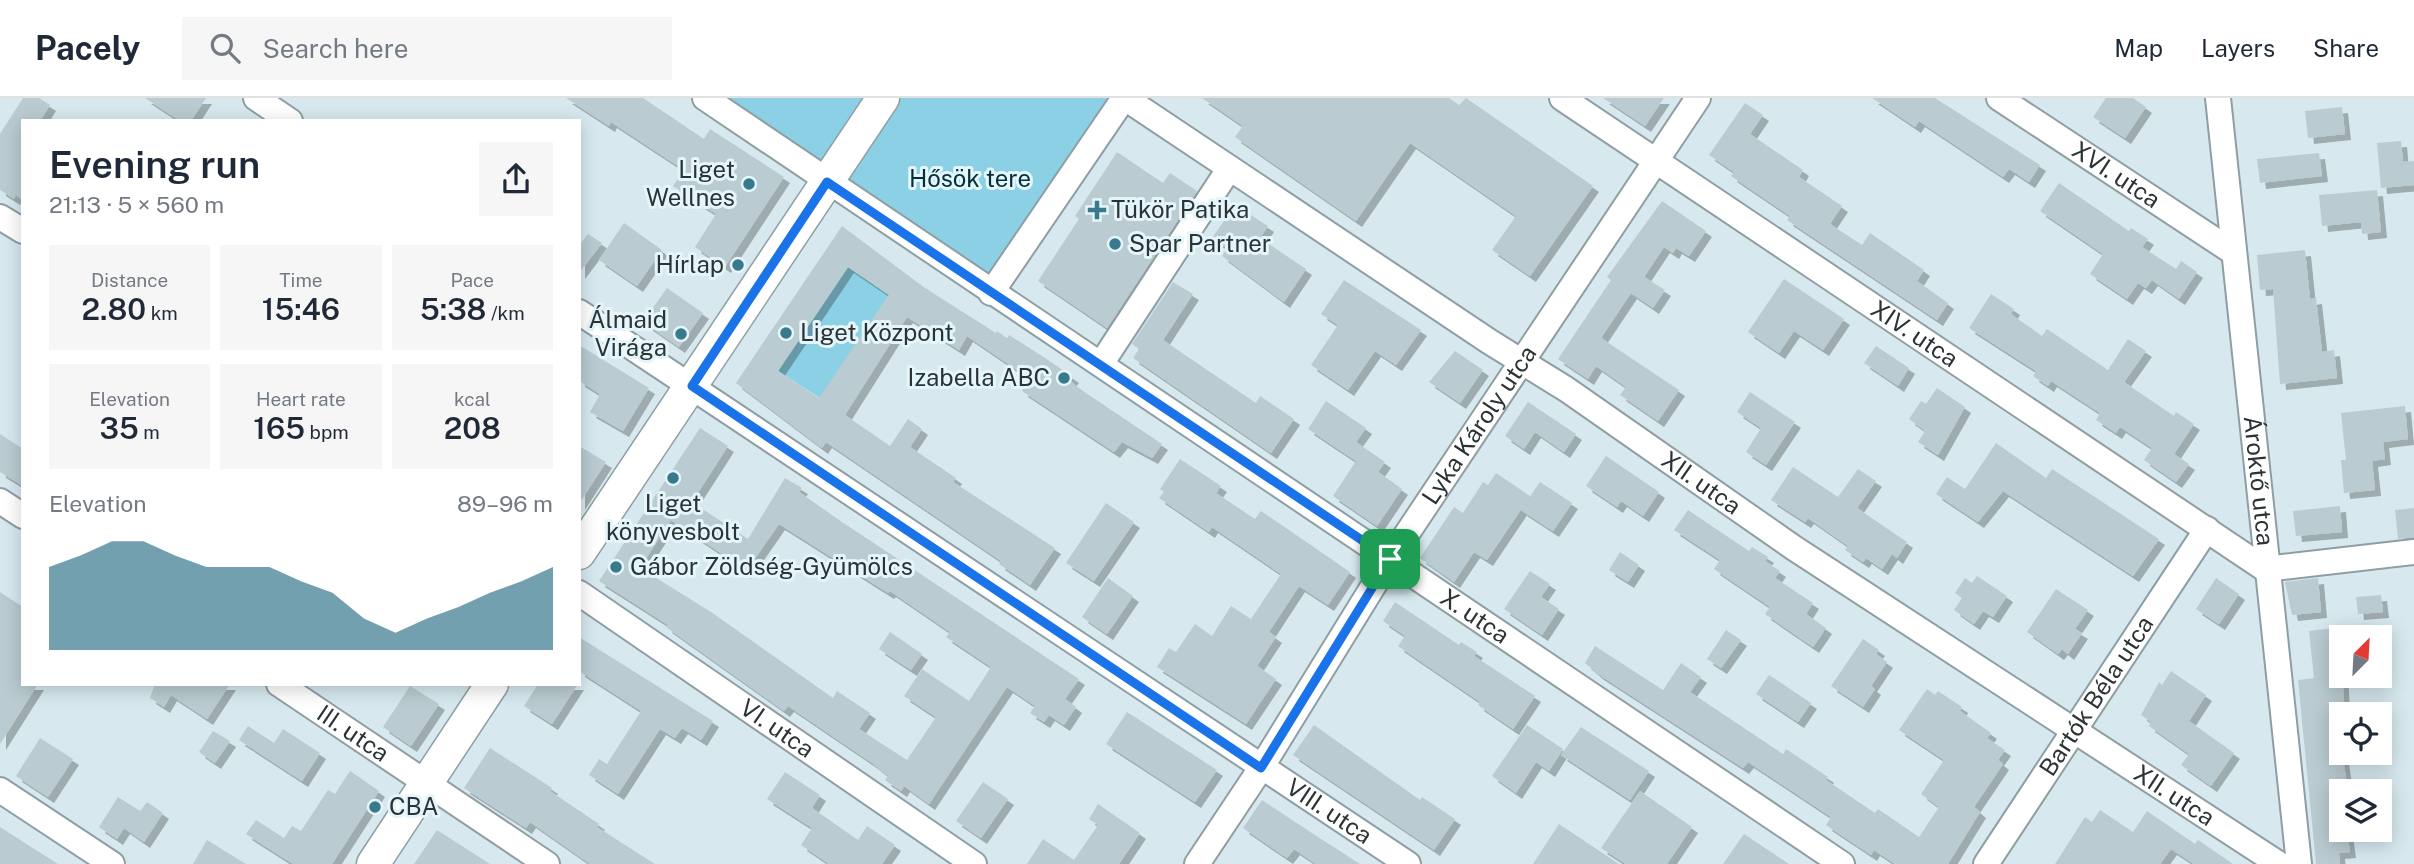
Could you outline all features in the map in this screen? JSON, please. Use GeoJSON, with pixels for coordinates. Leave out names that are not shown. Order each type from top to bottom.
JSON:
{"type":"FeatureCollection","features":[{"type":"Feature","properties":{"kind":"street"},"geometry":{"type":"LineString","coordinates":[[256,98],[287,119]]}},
{"type":"Feature","properties":{"kind":"street","name":"X. utca"},"geometry":{"type":"LineString","coordinates":[[705,98],[1842,864]]}},
{"type":"Feature","properties":{"kind":"street"},"geometry":{"type":"LineString","coordinates":[[581,551],[883,98]]}},
{"type":"Feature","properties":{"kind":"street"},"geometry":{"type":"LineString","coordinates":[[991,293],[1124,98]]}},
{"type":"Feature","properties":{"kind":"street","name":"XII. utca"},"geometry":{"type":"LineString","coordinates":[[1124,98],[1566,389],[1794,548],[2279,864]]}},
{"type":"Feature","properties":{"kind":"street","name":"XIV. utca"},"geometry":{"type":"LineString","coordinates":[[1562,98],[2265,569]]}},
{"type":"Feature","properties":{"kind":"street","name":"Lyka Károly utca"},"geometry":{"type":"LineString","coordinates":[[1197,864],[1261,768],[1390,559],[1698,98]]}},
{"type":"Feature","properties":{"kind":"street","name":"XVI. utca"},"geometry":{"type":"LineString","coordinates":[[1999,98],[2233,252]]}},
{"type":"Feature","properties":{"kind":"street","name":"Ároktő utca"},"geometry":{"type":"LineString","coordinates":[[2218,98],[2265,569],[2299,864]]}},
{"type":"Feature","properties":{"kind":"street"},"geometry":{"type":"LineString","coordinates":[[1101,364],[1229,169]]}},
{"type":"Feature","properties":{"kind":"street"},"geometry":{"type":"LineString","coordinates":[[0,217],[21,230]]}},
{"type":"Feature","properties":{"kind":"street","name":"VIII. utca"},"geometry":{"type":"LineString","coordinates":[[581,313],[1408,864]]}},
{"type":"Feature","properties":{"kind":"street"},"geometry":{"type":"LineString","coordinates":[[0,501],[21,515]]}},
{"type":"Feature","properties":{"kind":"street","name":"Bartók Béla utca"},"geometry":{"type":"LineString","coordinates":[[1986,864],[2207,529]]}},
{"type":"Feature","properties":{"kind":"street"},"geometry":{"type":"LineString","coordinates":[[2265,569],[2414,552]]}},
{"type":"Feature","properties":{"kind":"street","name":"VI. utca"},"geometry":{"type":"LineString","coordinates":[[581,594],[974,864]]}},
{"type":"Feature","properties":{"kind":"street","name":"III. utca"},"geometry":{"type":"LineString","coordinates":[[282,686],[547,864]]}},
{"type":"Feature","properties":{"kind":"street"},"geometry":{"type":"LineString","coordinates":[[373,864],[491,686]]}},
{"type":"Feature","properties":{"kind":"street"},"geometry":{"type":"LineString","coordinates":[[0,790],[112,864]]}},
{"type":"Feature","properties":{"kind":"green space","name":"Hősök tere"},"geometry":{"type":"Polygon","coordinates":[[[705,98],[1124,98],[991,293],[705,98]]]}},
{"type":"Feature","properties":{"kind":"green space"},"geometry":{"type":"Polygon","coordinates":[[[848,267],[889,295],[820,398],[778,371],[848,267]]]}},
{"type":"Feature","properties":{"kind":"building"},"geometry":{"type":"Polygon","coordinates":[[[23,98],[39,98],[50,105],[41,119],[21,119],[21,199],[16,195],[14,199],[0,190],[0,134],[23,98]]]}},
{"type":"Feature","properties":{"kind":"building"},"geometry":{"type":"Polygon","coordinates":[[[145,98],[206,98],[192,119],[177,119],[145,98]]]}},
{"type":"Feature","properties":{"kind":"building"},"geometry":{"type":"Polygon","coordinates":[[[566,98],[643,98],[704,139],[710,129],[784,177],[725,267],[695,247],[716,214],[673,186],[684,170],[611,122],[609,126],[566,98]]]}},
{"type":"Feature","properties":{"kind":"building"},"geometry":{"type":"Polygon","coordinates":[[[1202,98],[1449,98],[1459,105],[1466,98],[1593,186],[1530,276],[1492,250],[1516,216],[1410,143],[1356,221],[1235,137],[1243,126],[1202,98]]]}},
{"type":"Feature","properties":{"kind":"building"},"geometry":{"type":"Polygon","coordinates":[[[1603,98],[1664,98],[1645,126],[1603,98]]]}},
{"type":"Feature","properties":{"kind":"building"},"geometry":{"type":"Polygon","coordinates":[[[1872,98],[1935,98],[2040,165],[2029,182],[2009,169],[2003,177],[1919,121],[1915,127],[1872,98]]]}},
{"type":"Feature","properties":{"kind":"building"},"geometry":{"type":"Polygon","coordinates":[[[2106,98],[2133,98],[2146,107],[2125,138],[2093,117],[2106,98]]]}},
{"type":"Feature","properties":{"kind":"building"},"geometry":{"type":"Polygon","coordinates":[[[1745,103],[1763,115],[1750,134],[1803,170],[1799,177],[1842,206],[1830,224],[1862,245],[1870,233],[1924,270],[1917,281],[1948,303],[1937,320],[1787,220],[1790,216],[1731,176],[1734,172],[1709,155],[1745,103]]]}},
{"type":"Feature","properties":{"kind":"building"},"geometry":{"type":"Polygon","coordinates":[[[2342,107],[2345,134],[2308,138],[2305,111],[2342,107]]]}},
{"type":"Feature","properties":{"kind":"building"},"geometry":{"type":"Polygon","coordinates":[[[2401,141],[2403,162],[2414,161],[2414,185],[2381,188],[2377,143],[2401,141]]]}},
{"type":"Feature","properties":{"kind":"building"},"geometry":{"type":"Polygon","coordinates":[[[1117,152],[1163,183],[1170,173],[1197,191],[1107,328],[1038,281],[1079,219],[1075,216],[1117,152]]]}},
{"type":"Feature","properties":{"kind":"building"},"geometry":{"type":"Polygon","coordinates":[[[2319,153],[2322,176],[2260,183],[2257,159],[2319,153]]]}},
{"type":"Feature","properties":{"kind":"building"},"geometry":{"type":"Polygon","coordinates":[[[2059,183],[2129,231],[2131,228],[2148,239],[2142,247],[2176,269],[2181,261],[2197,272],[2179,299],[2152,280],[2146,288],[2138,283],[2127,299],[2090,274],[2103,254],[2040,211],[2059,183]]]}},
{"type":"Feature","properties":{"kind":"building"},"geometry":{"type":"Polygon","coordinates":[[[2377,190],[2381,232],[2362,234],[2361,222],[2322,226],[2319,195],[2377,190]]]}},
{"type":"Feature","properties":{"kind":"building"},"geometry":{"type":"Polygon","coordinates":[[[1662,201],[1706,231],[1689,256],[1676,248],[1673,253],[1664,247],[1644,277],[1665,290],[1653,308],[1631,293],[1601,338],[1679,390],[1658,421],[1620,395],[1626,387],[1596,366],[1588,379],[1558,359],[1611,280],[1607,277],[1662,201]]]}},
{"type":"Feature","properties":{"kind":"building"},"geometry":{"type":"Polygon","coordinates":[[[1235,205],[1268,226],[1260,238],[1306,269],[1284,302],[1222,256],[1227,248],[1212,238],[1235,205]]]}},
{"type":"Feature","properties":{"kind":"building"},"geometry":{"type":"Polygon","coordinates":[[[624,223],[662,250],[637,286],[599,260],[624,223]]]}},
{"type":"Feature","properties":{"kind":"building"},"geometry":{"type":"Polygon","coordinates":[[[842,226],[925,288],[996,333],[997,331],[1007,338],[1009,335],[1073,377],[1070,381],[1083,391],[1162,444],[1152,458],[1122,442],[1114,452],[1022,391],[1030,379],[967,336],[959,350],[907,317],[845,415],[890,446],[908,419],[922,429],[910,447],[956,478],[953,482],[1055,548],[1030,585],[999,564],[1001,561],[826,442],[822,448],[736,383],[842,226]],[[848,267],[778,371],[819,398],[889,295],[848,267]]]}},
{"type":"Feature","properties":{"kind":"building"},"geometry":{"type":"Polygon","coordinates":[[[588,234],[602,243],[581,270],[581,243],[588,234]]]}},
{"type":"Feature","properties":{"kind":"building"},"geometry":{"type":"Polygon","coordinates":[[[2305,250],[2310,299],[2316,298],[2322,352],[2334,350],[2337,378],[2280,384],[2273,289],[2260,290],[2257,255],[2305,250]]]}},
{"type":"Feature","properties":{"kind":"building"},"geometry":{"type":"Polygon","coordinates":[[[1784,279],[1844,319],[1823,350],[1794,331],[1779,353],[1748,332],[1784,279]]]}},
{"type":"Feature","properties":{"kind":"building"},"geometry":{"type":"Polygon","coordinates":[[[1344,280],[1421,330],[1396,365],[1375,351],[1348,390],[1311,365],[1338,325],[1321,314],[1344,280]]]}},
{"type":"Feature","properties":{"kind":"building"},"geometry":{"type":"Polygon","coordinates":[[[1173,282],[1193,294],[1163,340],[1256,403],[1260,396],[1294,419],[1271,453],[1133,358],[1139,349],[1132,344],[1173,282]]]}},
{"type":"Feature","properties":{"kind":"building"},"geometry":{"type":"Polygon","coordinates":[[[667,288],[703,313],[679,347],[643,322],[667,288]]]}},
{"type":"Feature","properties":{"kind":"building"},"geometry":{"type":"Polygon","coordinates":[[[1991,294],[2014,309],[2011,314],[2042,336],[2047,329],[2108,370],[2128,339],[2146,351],[2124,382],[2174,416],[2176,412],[2194,424],[2174,454],[2189,464],[2176,482],[2144,460],[2152,448],[2120,427],[2116,433],[2096,420],[2100,413],[2051,381],[2048,386],[2033,376],[2036,371],[1969,328],[1991,294]]]}},
{"type":"Feature","properties":{"kind":"building"},"geometry":{"type":"Polygon","coordinates":[[[581,346],[649,388],[623,431],[590,412],[600,394],[581,382],[581,346]]]}},
{"type":"Feature","properties":{"kind":"building"},"geometry":{"type":"Polygon","coordinates":[[[1876,346],[1909,368],[1898,386],[1864,363],[1876,346]]]}},
{"type":"Feature","properties":{"kind":"building"},"geometry":{"type":"Polygon","coordinates":[[[1455,351],[1483,370],[1460,403],[1429,382],[1455,351]]]}},
{"type":"Feature","properties":{"kind":"building"},"geometry":{"type":"Polygon","coordinates":[[[1937,388],[1965,407],[1938,455],[1918,442],[1925,431],[1909,419],[1921,401],[1926,404],[1937,388]]]}},
{"type":"Feature","properties":{"kind":"building"},"geometry":{"type":"Polygon","coordinates":[[[1750,392],[1795,422],[1766,465],[1746,452],[1761,428],[1737,412],[1750,392]]]}},
{"type":"Feature","properties":{"kind":"building"},"geometry":{"type":"Polygon","coordinates":[[[1326,401],[1366,428],[1356,442],[1385,462],[1378,472],[1402,489],[1377,526],[1333,496],[1356,461],[1308,429],[1326,401]]]}},
{"type":"Feature","properties":{"kind":"building"},"geometry":{"type":"Polygon","coordinates":[[[1528,402],[1576,434],[1564,452],[1535,432],[1524,449],[1505,436],[1528,402]]]}},
{"type":"Feature","properties":{"kind":"building"},"geometry":{"type":"Polygon","coordinates":[[[2405,406],[2408,439],[2383,442],[2385,459],[2372,461],[2375,490],[2344,493],[2341,460],[2346,460],[2341,413],[2405,406]]]}},
{"type":"Feature","properties":{"kind":"building"},"geometry":{"type":"Polygon","coordinates":[[[700,428],[728,446],[692,502],[748,539],[785,478],[802,488],[799,492],[842,522],[1079,679],[1065,699],[1076,707],[1064,725],[1049,715],[1044,722],[1030,713],[1035,706],[1007,687],[929,804],[904,786],[901,791],[885,780],[888,776],[872,763],[788,706],[784,711],[666,627],[668,625],[599,581],[700,428]],[[671,520],[645,560],[655,566],[650,574],[711,612],[833,698],[837,691],[870,713],[859,729],[907,760],[936,717],[904,696],[922,669],[969,701],[991,667],[946,637],[950,632],[890,591],[888,593],[779,524],[745,573],[732,565],[734,562],[671,520]]]}},
{"type":"Feature","properties":{"kind":"building"},"geometry":{"type":"Polygon","coordinates":[[[0,434],[21,448],[21,485],[0,472],[0,434]]]}},
{"type":"Feature","properties":{"kind":"building"},"geometry":{"type":"Polygon","coordinates":[[[1996,443],[2046,478],[2052,469],[2159,539],[2133,576],[2003,491],[1978,522],[1936,494],[1947,477],[1965,489],[1996,443]]]}},
{"type":"Feature","properties":{"kind":"building"},"geometry":{"type":"Polygon","coordinates":[[[581,447],[606,462],[581,501],[581,447]]]}},
{"type":"Feature","properties":{"kind":"building"},"geometry":{"type":"Polygon","coordinates":[[[1606,456],[1659,492],[1643,516],[1621,501],[1617,507],[1586,486],[1606,456]]]}},
{"type":"Feature","properties":{"kind":"building"},"geometry":{"type":"Polygon","coordinates":[[[1180,459],[1221,486],[1216,493],[1255,519],[1261,511],[1350,572],[1328,605],[1299,586],[1269,632],[1276,637],[1257,666],[1276,679],[1246,724],[1157,667],[1169,648],[1176,652],[1195,624],[1212,636],[1231,606],[1251,619],[1281,574],[1212,527],[1209,532],[1159,498],[1164,492],[1160,489],[1180,459]]]}},
{"type":"Feature","properties":{"kind":"building"},"geometry":{"type":"Polygon","coordinates":[[[1793,467],[1838,497],[1858,469],[1876,481],[1857,508],[1907,542],[1897,558],[1892,554],[1882,569],[1866,558],[1863,562],[1845,550],[1848,546],[1808,518],[1805,522],[1771,500],[1793,467]]]}},
{"type":"Feature","properties":{"kind":"building"},"geometry":{"type":"Polygon","coordinates":[[[1496,473],[1530,496],[1487,560],[1474,552],[1454,582],[1420,558],[1454,507],[1463,513],[1483,482],[1488,485],[1496,473]]]}},
{"type":"Feature","properties":{"kind":"building"},"geometry":{"type":"Polygon","coordinates":[[[1540,482],[1572,503],[1553,531],[1521,510],[1540,482]]]}},
{"type":"Feature","properties":{"kind":"building"},"geometry":{"type":"Polygon","coordinates":[[[1106,503],[1134,522],[1094,581],[1066,563],[1106,503]]]}},
{"type":"Feature","properties":{"kind":"building"},"geometry":{"type":"Polygon","coordinates":[[[2340,506],[2342,532],[2296,536],[2293,511],[2340,506]]]}},
{"type":"Feature","properties":{"kind":"building"},"geometry":{"type":"Polygon","coordinates":[[[2414,508],[2414,537],[2398,539],[2395,510],[2414,508]]]}},
{"type":"Feature","properties":{"kind":"building"},"geometry":{"type":"Polygon","coordinates":[[[1688,510],[1749,551],[1752,547],[1768,557],[1765,561],[1780,571],[1775,578],[1813,603],[1806,614],[1826,628],[1813,647],[1765,614],[1770,607],[1714,569],[1720,560],[1674,530],[1688,510]]]}},
{"type":"Feature","properties":{"kind":"building"},"geometry":{"type":"Polygon","coordinates":[[[1620,552],[1639,565],[1628,582],[1609,570],[1620,552]]]}},
{"type":"Feature","properties":{"kind":"building"},"geometry":{"type":"Polygon","coordinates":[[[1530,571],[1550,584],[1541,597],[1559,609],[1542,635],[1504,609],[1530,571]]]}},
{"type":"Feature","properties":{"kind":"building"},"geometry":{"type":"Polygon","coordinates":[[[1977,576],[2007,596],[1993,617],[1983,611],[1974,624],[1954,610],[1962,598],[1955,593],[1965,578],[1972,583],[1977,576]]]}},
{"type":"Feature","properties":{"kind":"building"},"geometry":{"type":"Polygon","coordinates":[[[1108,578],[1133,596],[1107,634],[1082,617],[1108,578]]]}},
{"type":"Feature","properties":{"kind":"building"},"geometry":{"type":"Polygon","coordinates":[[[2216,578],[2239,594],[2219,624],[2196,609],[2216,578]]]}},
{"type":"Feature","properties":{"kind":"building"},"geometry":{"type":"Polygon","coordinates":[[[2318,578],[2321,612],[2292,615],[2285,582],[2318,578]]]}},
{"type":"Feature","properties":{"kind":"building"},"geometry":{"type":"Polygon","coordinates":[[[2056,589],[2088,610],[2075,629],[2082,633],[2068,654],[2062,649],[2058,654],[2027,632],[2056,589]]]}},
{"type":"Feature","properties":{"kind":"building"},"geometry":{"type":"Polygon","coordinates":[[[0,592],[21,606],[21,686],[37,686],[0,744],[0,592]]]}},
{"type":"Feature","properties":{"kind":"building"},"geometry":{"type":"Polygon","coordinates":[[[2381,595],[2383,612],[2358,614],[2356,597],[2381,595]]]}},
{"type":"Feature","properties":{"kind":"building"},"geometry":{"type":"Polygon","coordinates":[[[1395,602],[1459,645],[1461,642],[1477,652],[1474,656],[1535,696],[1513,729],[1478,705],[1480,702],[1398,646],[1405,636],[1383,621],[1395,602]]]}},
{"type":"Feature","properties":{"kind":"building"},"geometry":{"type":"Polygon","coordinates":[[[2329,628],[2329,688],[2343,688],[2344,702],[2329,702],[2329,765],[2344,765],[2346,779],[2329,779],[2329,842],[2349,842],[2350,852],[2339,853],[2340,864],[2316,864],[2298,680],[2314,678],[2309,631],[2329,628]]]}},
{"type":"Feature","properties":{"kind":"building"},"geometry":{"type":"Polygon","coordinates":[[[1726,630],[1741,640],[1721,668],[1707,659],[1726,630]]]}},
{"type":"Feature","properties":{"kind":"building"},"geometry":{"type":"Polygon","coordinates":[[[890,632],[922,654],[911,670],[879,649],[890,632]]]}},
{"type":"Feature","properties":{"kind":"building"},"geometry":{"type":"Polygon","coordinates":[[[581,638],[713,721],[701,740],[682,728],[675,738],[660,729],[618,794],[589,775],[599,759],[607,764],[641,711],[581,672],[581,638]]]}},
{"type":"Feature","properties":{"kind":"building"},"geometry":{"type":"Polygon","coordinates":[[[1863,639],[1879,650],[1876,654],[1887,662],[1871,686],[1875,689],[1863,707],[1831,686],[1863,639]]]}},
{"type":"Feature","properties":{"kind":"building"},"geometry":{"type":"Polygon","coordinates":[[[1595,646],[1663,690],[1681,663],[1701,677],[1690,692],[1783,754],[1786,749],[1875,813],[1878,809],[1919,837],[1939,807],[1921,794],[1944,760],[1899,730],[1927,689],[1935,695],[1938,691],[1962,707],[1960,711],[1991,733],[1987,738],[2005,750],[1998,760],[2003,764],[1974,807],[1980,812],[1948,864],[1895,864],[1874,850],[1871,855],[1826,825],[1831,817],[1748,762],[1743,768],[1598,674],[1585,663],[1595,646]]]}},
{"type":"Feature","properties":{"kind":"building"},"geometry":{"type":"Polygon","coordinates":[[[2171,671],[2206,695],[2189,721],[2234,753],[2211,786],[2181,765],[2189,754],[2149,726],[2151,722],[2141,715],[2159,682],[2162,685],[2171,671]]]}},
{"type":"Feature","properties":{"kind":"building"},"geometry":{"type":"Polygon","coordinates":[[[1769,675],[1811,703],[1798,722],[1756,694],[1769,675]]]}},
{"type":"Feature","properties":{"kind":"building"},"geometry":{"type":"Polygon","coordinates":[[[154,686],[229,686],[207,719],[171,695],[164,707],[150,698],[154,686]]]}},
{"type":"Feature","properties":{"kind":"building"},"geometry":{"type":"Polygon","coordinates":[[[410,686],[439,704],[411,746],[383,727],[410,686]]]}},
{"type":"Feature","properties":{"kind":"building"},"geometry":{"type":"Polygon","coordinates":[[[537,686],[577,686],[552,724],[524,706],[537,686]]]}},
{"type":"Feature","properties":{"kind":"building"},"geometry":{"type":"Polygon","coordinates":[[[1127,712],[1217,770],[1195,802],[1106,744],[1127,712]]]}},
{"type":"Feature","properties":{"kind":"building"},"geometry":{"type":"Polygon","coordinates":[[[1314,725],[1420,800],[1422,797],[1455,819],[1434,850],[1293,755],[1314,725]]]}},
{"type":"Feature","properties":{"kind":"building"},"geometry":{"type":"Polygon","coordinates":[[[1527,725],[1563,749],[1549,771],[1536,762],[1516,793],[1492,776],[1527,725]]]}},
{"type":"Feature","properties":{"kind":"building"},"geometry":{"type":"Polygon","coordinates":[[[248,726],[274,743],[283,729],[320,753],[302,781],[239,740],[248,726]]]}},
{"type":"Feature","properties":{"kind":"building"},"geometry":{"type":"Polygon","coordinates":[[[1581,727],[1649,771],[1630,800],[1561,755],[1581,727]]]}},
{"type":"Feature","properties":{"kind":"building"},"geometry":{"type":"Polygon","coordinates":[[[213,731],[230,741],[215,763],[199,752],[213,731]]]}},
{"type":"Feature","properties":{"kind":"building"},"geometry":{"type":"Polygon","coordinates":[[[40,738],[73,759],[48,797],[16,776],[40,738]]]}},
{"type":"Feature","properties":{"kind":"building"},"geometry":{"type":"Polygon","coordinates":[[[490,748],[552,788],[550,791],[599,824],[597,827],[655,864],[590,864],[530,822],[526,828],[464,788],[490,748]]]}},
{"type":"Feature","properties":{"kind":"building"},"geometry":{"type":"Polygon","coordinates":[[[350,771],[379,791],[332,864],[293,864],[246,834],[256,820],[284,838],[292,826],[301,831],[328,790],[335,794],[350,771]]]}},
{"type":"Feature","properties":{"kind":"building"},"geometry":{"type":"Polygon","coordinates":[[[785,772],[820,795],[812,808],[858,840],[867,826],[895,845],[882,864],[829,864],[801,845],[812,828],[767,799],[785,772]]]}},
{"type":"Feature","properties":{"kind":"building"},"geometry":{"type":"Polygon","coordinates":[[[983,782],[1008,799],[981,838],[956,821],[983,782]]]}},
{"type":"Feature","properties":{"kind":"building"},"geometry":{"type":"Polygon","coordinates":[[[1640,791],[1692,827],[1667,864],[1626,864],[1601,848],[1640,791]]]}},
{"type":"Feature","properties":{"kind":"building"},"geometry":{"type":"Polygon","coordinates":[[[118,797],[140,811],[147,802],[163,813],[144,842],[124,828],[117,839],[99,827],[118,797]]]}},
{"type":"Feature","properties":{"kind":"building"},"geometry":{"type":"Polygon","coordinates":[[[1262,800],[1360,864],[1316,864],[1294,849],[1287,858],[1243,828],[1262,800]]]}},
{"type":"Feature","properties":{"kind":"building"},"geometry":{"type":"Polygon","coordinates":[[[1098,804],[1140,833],[1119,864],[1027,864],[1043,839],[1074,860],[1098,825],[1089,819],[1098,804]]]}},
{"type":"Feature","properties":{"kind":"building"},"geometry":{"type":"Polygon","coordinates":[[[2100,810],[2133,832],[2147,811],[2195,844],[2198,840],[2233,864],[2194,864],[2171,849],[2160,864],[2055,864],[2085,817],[2092,822],[2100,810]]]}},
{"type":"Feature","properties":{"kind":"building"},"geometry":{"type":"Polygon","coordinates":[[[1559,824],[1619,864],[1533,864],[1559,824]]]}},
{"type":"Feature","properties":{"kind":"building"},"geometry":{"type":"Polygon","coordinates":[[[0,827],[58,864],[0,864],[0,827]]]}},
{"type":"Feature","properties":{"kind":"building"},"geometry":{"type":"Polygon","coordinates":[[[437,830],[490,864],[414,864],[437,830]]]}},
{"type":"Feature","properties":{"kind":"building"},"geometry":{"type":"Polygon","coordinates":[[[1744,834],[1789,864],[1723,864],[1744,834]]]}},
{"type":"Feature","properties":{"kind":"building"},"geometry":{"type":"Polygon","coordinates":[[[207,840],[246,864],[193,864],[207,840]]]}},
{"type":"Feature","properties":{"kind":"place","name":"Liget Wellnes"},"geometry":{"type":"Point","coordinates":[749,184]}},
{"type":"Feature","properties":{"kind":"place","name":"Tükör Patika"},"geometry":{"type":"Point","coordinates":[1097,210]}},
{"type":"Feature","properties":{"kind":"place","name":"Spar Partner"},"geometry":{"type":"Point","coordinates":[1115,244]}},
{"type":"Feature","properties":{"kind":"place","name":"Hírlap"},"geometry":{"type":"Point","coordinates":[738,265]}},
{"type":"Feature","properties":{"kind":"place","name":"Liget Központ"},"geometry":{"type":"Point","coordinates":[786,333]}},
{"type":"Feature","properties":{"kind":"place","name":"Álmaid Virága"},"geometry":{"type":"Point","coordinates":[681,334]}},
{"type":"Feature","properties":{"kind":"place","name":"Izabella ABC"},"geometry":{"type":"Point","coordinates":[1064,378]}},
{"type":"Feature","properties":{"kind":"place","name":"Liget könyvesbolt"},"geometry":{"type":"Point","coordinates":[673,478]}},
{"type":"Feature","properties":{"kind":"place","name":"Gábor Zöldség-Gyümölcs"},"geometry":{"type":"Point","coordinates":[616,567]}},
{"type":"Feature","properties":{"kind":"place","name":"CBA"},"geometry":{"type":"Point","coordinates":[375,807]}},
{"type":"Feature","properties":{"kind":"route"},"geometry":{"type":"LineString","coordinates":[[827,182],[1390,559],[1261,768],[692,386],[827,182]]}}]}
